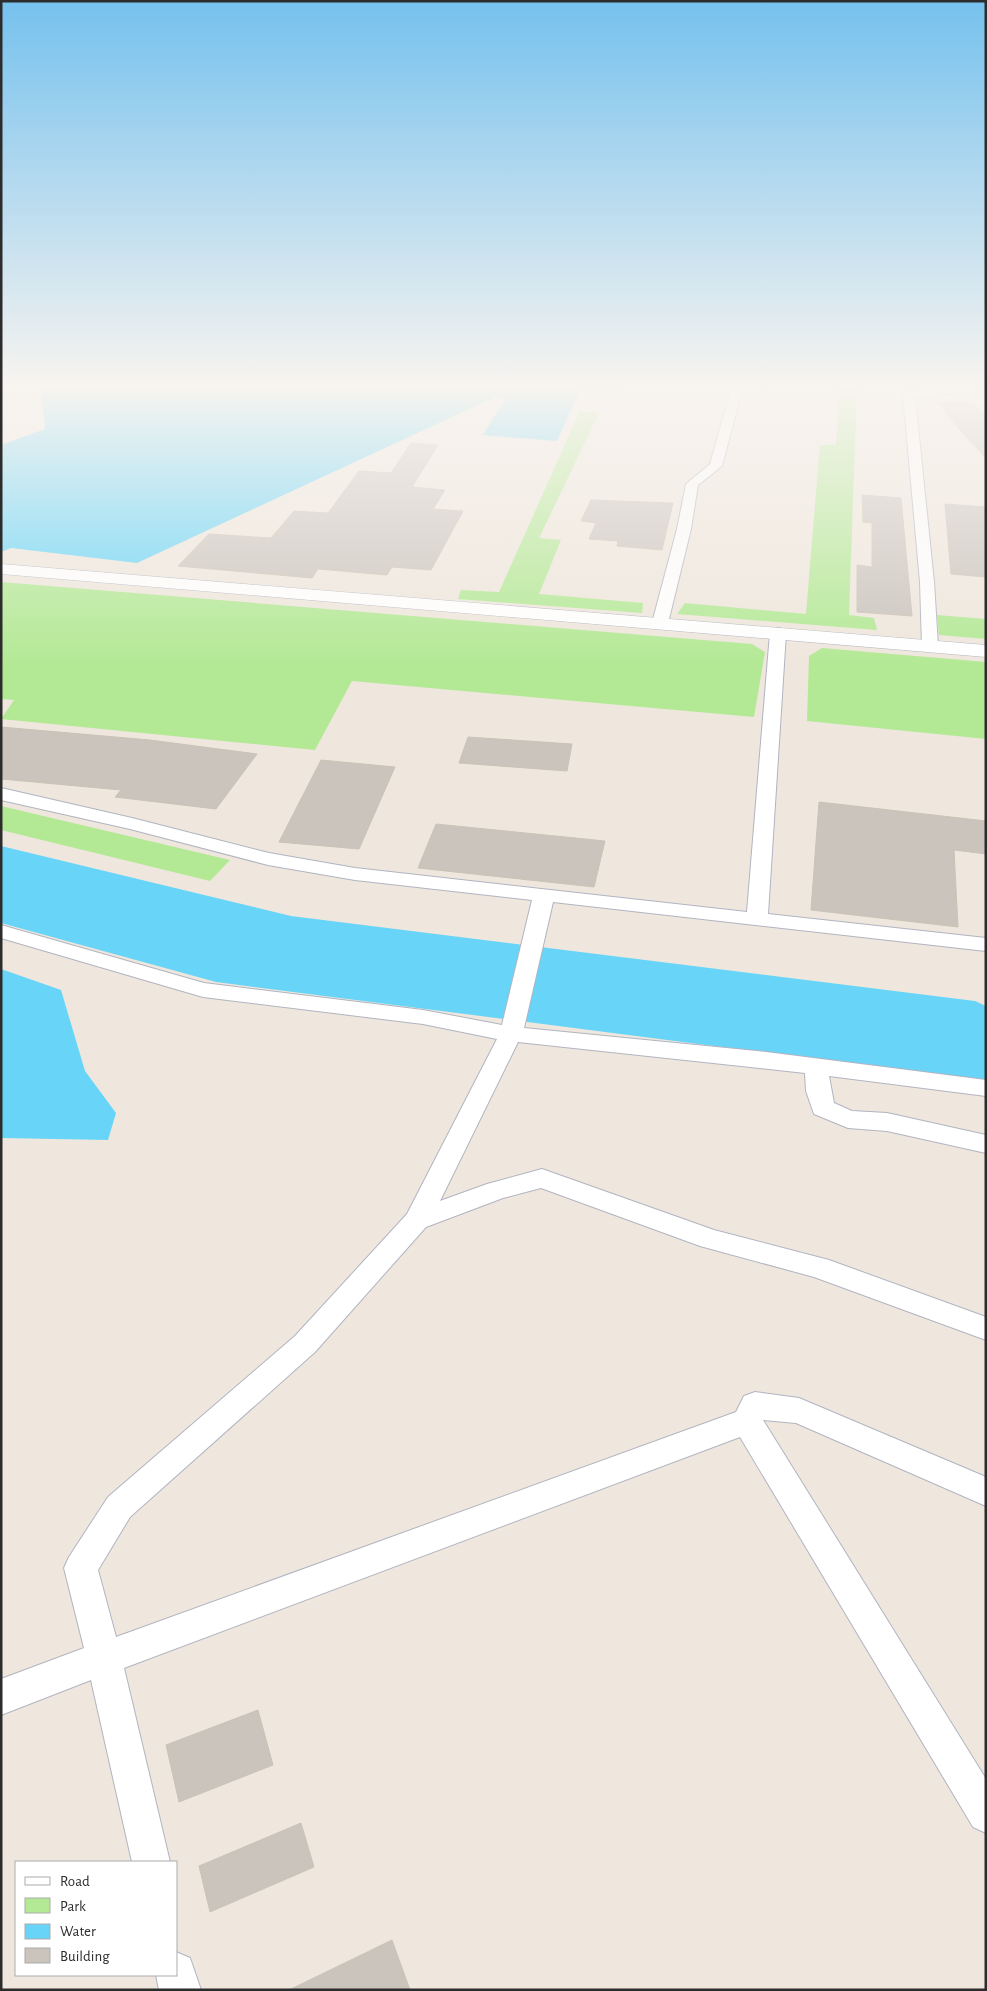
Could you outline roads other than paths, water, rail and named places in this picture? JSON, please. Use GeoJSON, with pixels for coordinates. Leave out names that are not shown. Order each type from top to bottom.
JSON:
{"type":"FeatureCollection","features":[{"type":"Feature","properties":{"kind":"street"},"geometry":{"type":"LineString","coordinates":[[660,623],[684,529],[692,484],[699,479]]}},
{"type":"Feature","properties":{"kind":"street"},"geometry":{"type":"LineString","coordinates":[[917,479],[927,582],[930,646]]}},
{"type":"Feature","properties":{"kind":"street"},"geometry":{"type":"LineString","coordinates":[[1,569],[986,651]]}},
{"type":"Feature","properties":{"kind":"street"},"geometry":{"type":"LineString","coordinates":[[757,919],[778,634]]}},
{"type":"Feature","properties":{"kind":"street"},"geometry":{"type":"LineString","coordinates":[[1,794],[132,824],[268,859],[355,874],[986,945]]}},
{"type":"Feature","properties":{"kind":"street"},"geometry":{"type":"LineString","coordinates":[[151,1861],[104,1658],[81,1568],[119,1507],[305,1344],[417,1220],[511,1034],[544,895]]}},
{"type":"Feature","properties":{"kind":"street"},"geometry":{"type":"LineString","coordinates":[[1,931],[204,990],[423,1017],[511,1034],[816,1067],[986,1088]]}},
{"type":"Feature","properties":{"kind":"street"},"geometry":{"type":"LineString","coordinates":[[816,1067],[818,1091],[823,1108],[848,1119],[886,1122],[986,1144]]}},
{"type":"Feature","properties":{"kind":"street"},"geometry":{"type":"LineString","coordinates":[[417,1220],[496,1191],[542,1178],[710,1239],[818,1268],[986,1329]]}},
{"type":"Feature","properties":{"kind":"street"},"geometry":{"type":"LineString","coordinates":[[1,1697],[747,1421],[755,1405],[799,1411],[986,1492]]}},
{"type":"Feature","properties":{"kind":"street"},"geometry":{"type":"LineString","coordinates":[[747,1421],[986,1814]]}},
{"type":"Feature","properties":{"kind":"street"},"geometry":{"type":"LineString","coordinates":[[177,1976],[180,1990]]}},
{"type":"Feature","properties":{"kind":"water"},"geometry":{"type":"Polygon","coordinates":[[[1,479],[318,479],[137,563],[11,548],[1,552],[1,479]]]}},
{"type":"Feature","properties":{"kind":"water"},"geometry":{"type":"Polygon","coordinates":[[[1,846],[291,916],[975,1001],[986,1006],[986,1081],[216,982],[1,923],[1,846]]]}},
{"type":"Feature","properties":{"kind":"water"},"geometry":{"type":"Polygon","coordinates":[[[1,969],[61,990],[85,1071],[116,1113],[108,1140],[1,1138],[1,969]]]}}]}
